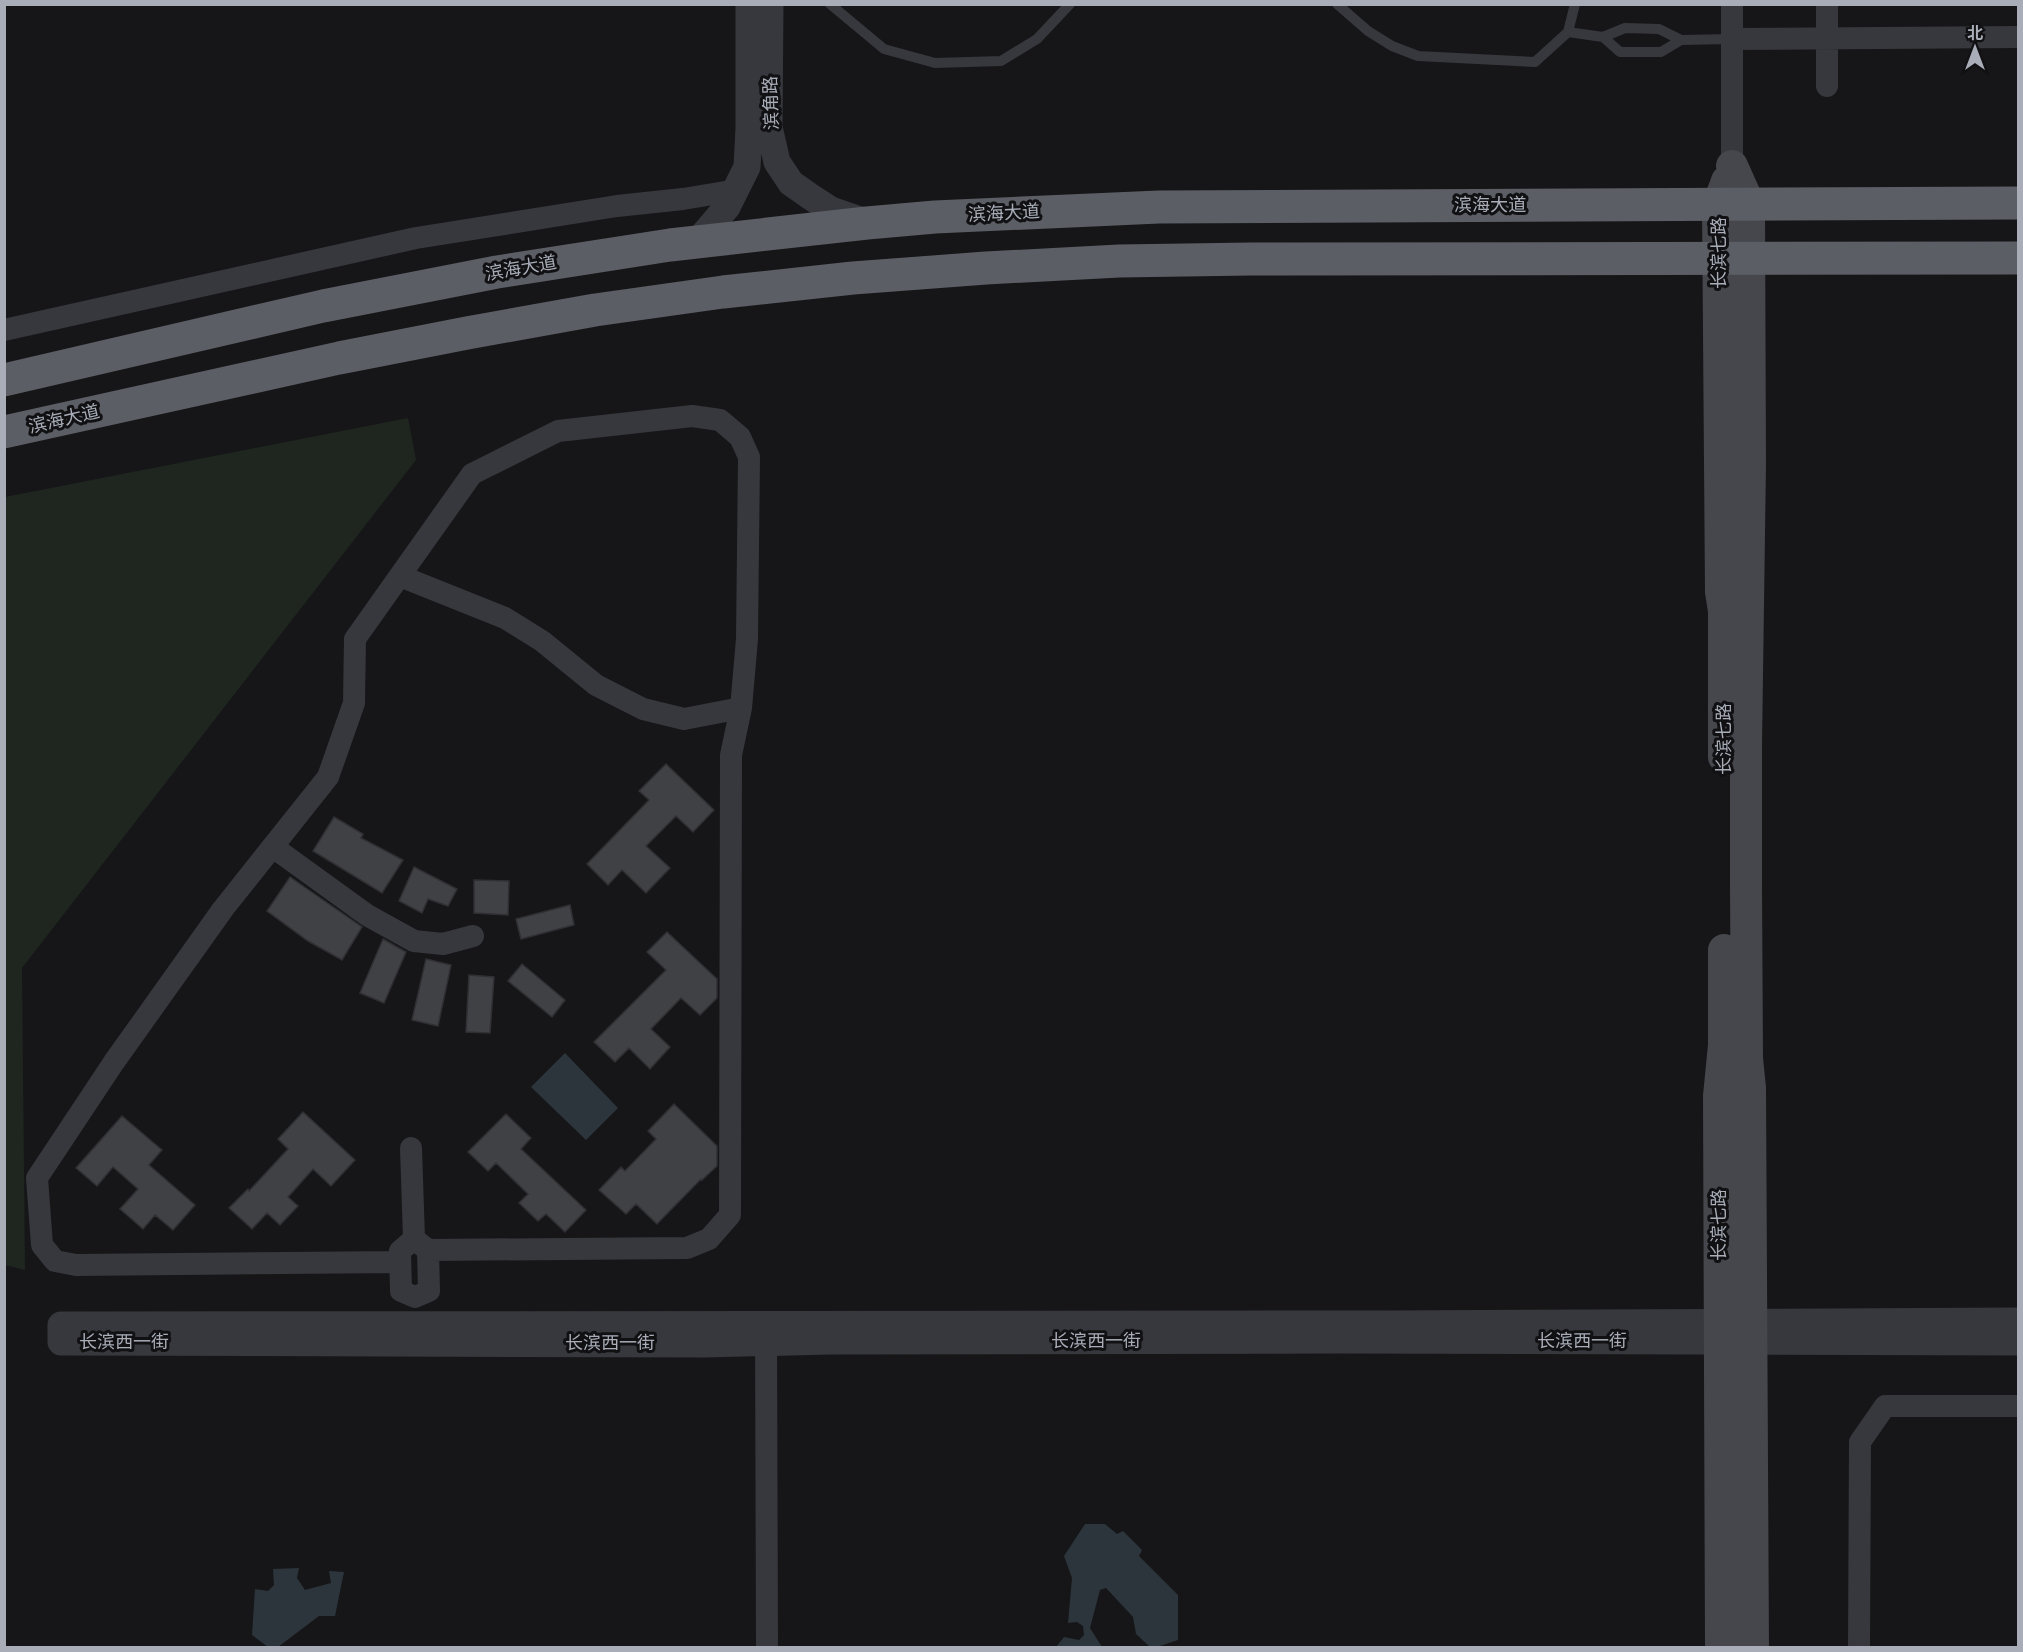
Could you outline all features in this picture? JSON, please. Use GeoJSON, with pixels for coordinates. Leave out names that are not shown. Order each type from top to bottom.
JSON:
{"type":"FeatureCollection","features":[{"type":"Feature","properties":{"kind":"highway","name":"滨海大道"},"geometry":{"type":"LineString","coordinates":[[4,380],[324,306],[497,272],[698,241],[867,223],[947,216],[1159,207],[2019,203]]}},
{"type":"Feature","properties":{"kind":"highway","name":"滨海大道"},"geometry":{"type":"LineString","coordinates":[[4,432],[339,358],[467,333],[595,310],[853,278],[986,268],[1131,261],[1386,258],[2019,258]]}},
{"type":"Feature","properties":{"kind":"main road","name":"长滨七路"},"geometry":{"type":"LineString","coordinates":[[1721,1647],[1719,1096],[1725,1045],[1725,611],[1721,592],[1734,259],[1732,166]]}},
{"type":"Feature","properties":{"kind":"main road","name":"长滨七路"},"geometry":{"type":"LineString","coordinates":[[1734,259],[1750,464],[1746,886],[1747,1058],[1750,1088],[1753,1647]]}},
{"type":"Feature","properties":{"kind":"street","name":"滨角路"},"geometry":{"type":"LineString","coordinates":[[698,241],[727,207],[747,166],[749,4]]}},
{"type":"Feature","properties":{"kind":"street","name":"滨角路"},"geometry":{"type":"LineString","coordinates":[[770,4],[769,128],[777,162],[791,183],[811,197],[831,210],[867,223]]}},
{"type":"Feature","properties":{"kind":"street"},"geometry":{"type":"LineString","coordinates":[[1732,4],[1732,166]]}},
{"type":"Feature","properties":{"kind":"street"},"geometry":{"type":"LineString","coordinates":[[1827,4],[1827,86]]}},
{"type":"Feature","properties":{"kind":"street"},"geometry":{"type":"LineString","coordinates":[[1732,39],[2019,37]]}},
{"type":"Feature","properties":{"kind":"street"},"geometry":{"type":"LineString","coordinates":[[4,330],[416,238],[607,207],[683,199],[736,190]]}},
{"type":"Feature","properties":{"kind":"street"},"geometry":{"type":"LineString","coordinates":[[400,1262],[76,1265],[55,1261],[42,1245],[37,1178],[135,1033],[223,909],[328,777],[354,703],[355,639],[472,474],[558,430],[692,416],[720,420],[740,437],[748,457],[747,639],[741,708],[731,755],[730,1215],[709,1239],[687,1248],[421,1245],[400,1251],[401,1291],[416,1297],[429,1292],[421,1245],[411,1148]]}},
{"type":"Feature","properties":{"kind":"street"},"geometry":{"type":"LineString","coordinates":[[400,576],[505,618],[542,641],[596,685],[643,710],[684,719],[741,708]]}},
{"type":"Feature","properties":{"kind":"street"},"geometry":{"type":"LineString","coordinates":[[273,847],[368,915],[414,940],[443,944],[473,936]]}},
{"type":"Feature","properties":{"kind":"street"},"geometry":{"type":"LineString","coordinates":[[416,1297],[416,1325]]}},
{"type":"Feature","properties":{"kind":"street","name":"长滨西一街"},"geometry":{"type":"LineString","coordinates":[[1751,1332],[1825,1321],[2019,1321]]}},
{"type":"Feature","properties":{"kind":"street","name":"长滨西一街"},"geometry":{"type":"LineString","coordinates":[[766,1334],[416,1325],[61,1325],[61,1342],[766,1334],[1719,1332],[2019,1342]]}},
{"type":"Feature","properties":{"kind":"street"},"geometry":{"type":"LineString","coordinates":[[766,1334],[767,1647]]}},
{"type":"Feature","properties":{"kind":"street"},"geometry":{"type":"LineString","coordinates":[[1859,1647],[1860,1443],[1885,1406],[2019,1406]]}},
{"type":"Feature","properties":{"kind":"lane"},"geometry":{"type":"LineString","coordinates":[[830,4],[885,49],[935,63],[1001,61],[1037,39],[1070,4]]}},
{"type":"Feature","properties":{"kind":"lane"},"geometry":{"type":"LineString","coordinates":[[1337,4],[1368,31],[1392,46],[1418,56],[1535,62],[1568,32],[1575,4]]}},
{"type":"Feature","properties":{"kind":"lane"},"geometry":{"type":"LineString","coordinates":[[1568,32],[1603,37],[1625,28],[1659,28],[1681,40],[1732,39]]}},
{"type":"Feature","properties":{"kind":"lane"},"geometry":{"type":"LineString","coordinates":[[1603,37],[1620,52],[1661,52],[1681,40]]}},
{"type":"Feature","properties":{"kind":"shaded area"},"geometry":{"type":"Polygon","coordinates":[[[408,418],[416,460],[22,968],[25,1270],[5,1265],[5,497],[408,418]]]}},
{"type":"Feature","properties":{"kind":"shaded area"},"geometry":{"type":"Polygon","coordinates":[[[565,1053],[618,1108],[586,1140],[531,1087],[565,1053]]]}},
{"type":"Feature","properties":{"kind":"shaded area"},"geometry":{"type":"Polygon","coordinates":[[[1085,1524],[1105,1524],[1117,1534],[1123,1531],[1142,1550],[1139,1556],[1178,1595],[1178,1640],[1150,1647],[1136,1634],[1133,1617],[1106,1588],[1100,1590],[1090,1628],[1102,1647],[1056,1647],[1064,1637],[1079,1640],[1084,1635],[1083,1626],[1077,1622],[1068,1623],[1072,1578],[1064,1556],[1085,1524]]]}},
{"type":"Feature","properties":{"kind":"shaded area"},"geometry":{"type":"Polygon","coordinates":[[[299,1568],[297,1578],[305,1590],[331,1583],[329,1571],[344,1572],[335,1616],[319,1616],[278,1647],[268,1647],[252,1635],[255,1589],[268,1591],[274,1585],[273,1569],[299,1568]]]}},
{"type":"Feature","properties":{"kind":"building"},"geometry":{"type":"Polygon","coordinates":[[[666,764],[714,810],[693,832],[676,816],[646,846],[670,868],[646,893],[622,870],[608,885],[587,864],[649,800],[639,791],[666,764]]]}},
{"type":"Feature","properties":{"kind":"building"},"geometry":{"type":"Polygon","coordinates":[[[334,817],[363,834],[361,838],[403,860],[382,893],[313,851],[334,817]]]}},
{"type":"Feature","properties":{"kind":"building"},"geometry":{"type":"Polygon","coordinates":[[[414,867],[457,889],[448,906],[428,899],[422,913],[399,901],[414,867]]]}},
{"type":"Feature","properties":{"kind":"building"},"geometry":{"type":"Polygon","coordinates":[[[290,877],[362,927],[342,960],[308,941],[267,911],[290,877]]]}},
{"type":"Feature","properties":{"kind":"building"},"geometry":{"type":"Polygon","coordinates":[[[474,880],[509,881],[508,915],[474,913],[474,880]]]}},
{"type":"Feature","properties":{"kind":"building"},"geometry":{"type":"Polygon","coordinates":[[[570,905],[574,925],[521,939],[516,919],[570,905]]]}},
{"type":"Feature","properties":{"kind":"building"},"geometry":{"type":"Polygon","coordinates":[[[667,932],[717,979],[717,998],[700,1015],[681,998],[651,1029],[670,1047],[650,1069],[629,1048],[615,1062],[594,1042],[666,970],[647,952],[667,932]]]}},
{"type":"Feature","properties":{"kind":"building"},"geometry":{"type":"Polygon","coordinates":[[[383,939],[406,952],[384,1003],[360,993],[383,939]]]}},
{"type":"Feature","properties":{"kind":"building"},"geometry":{"type":"Polygon","coordinates":[[[426,959],[451,965],[438,1026],[412,1020],[426,959]]]}},
{"type":"Feature","properties":{"kind":"building"},"geometry":{"type":"Polygon","coordinates":[[[522,964],[565,1000],[552,1017],[508,981],[522,964]]]}},
{"type":"Feature","properties":{"kind":"building"},"geometry":{"type":"Polygon","coordinates":[[[469,975],[494,977],[490,1033],[466,1032],[469,975]]]}},
{"type":"Feature","properties":{"kind":"building"},"geometry":{"type":"Polygon","coordinates":[[[674,1104],[717,1146],[717,1166],[657,1224],[636,1204],[626,1214],[599,1190],[621,1167],[625,1171],[656,1139],[648,1131],[674,1104]]]}},
{"type":"Feature","properties":{"kind":"building"},"geometry":{"type":"Polygon","coordinates":[[[303,1112],[355,1160],[331,1186],[313,1169],[288,1197],[298,1206],[280,1225],[267,1213],[252,1229],[229,1208],[248,1189],[249,1191],[288,1149],[278,1139],[303,1112]]]}},
{"type":"Feature","properties":{"kind":"building"},"geometry":{"type":"Polygon","coordinates":[[[506,1114],[531,1138],[521,1149],[586,1210],[565,1232],[546,1214],[538,1221],[519,1203],[528,1194],[496,1163],[488,1171],[468,1152],[506,1114]]]}},
{"type":"Feature","properties":{"kind":"building"},"geometry":{"type":"Polygon","coordinates":[[[122,1116],[162,1150],[149,1165],[195,1205],[173,1230],[155,1215],[143,1229],[120,1209],[138,1189],[113,1167],[97,1186],[76,1168],[122,1116]]]}}]}
